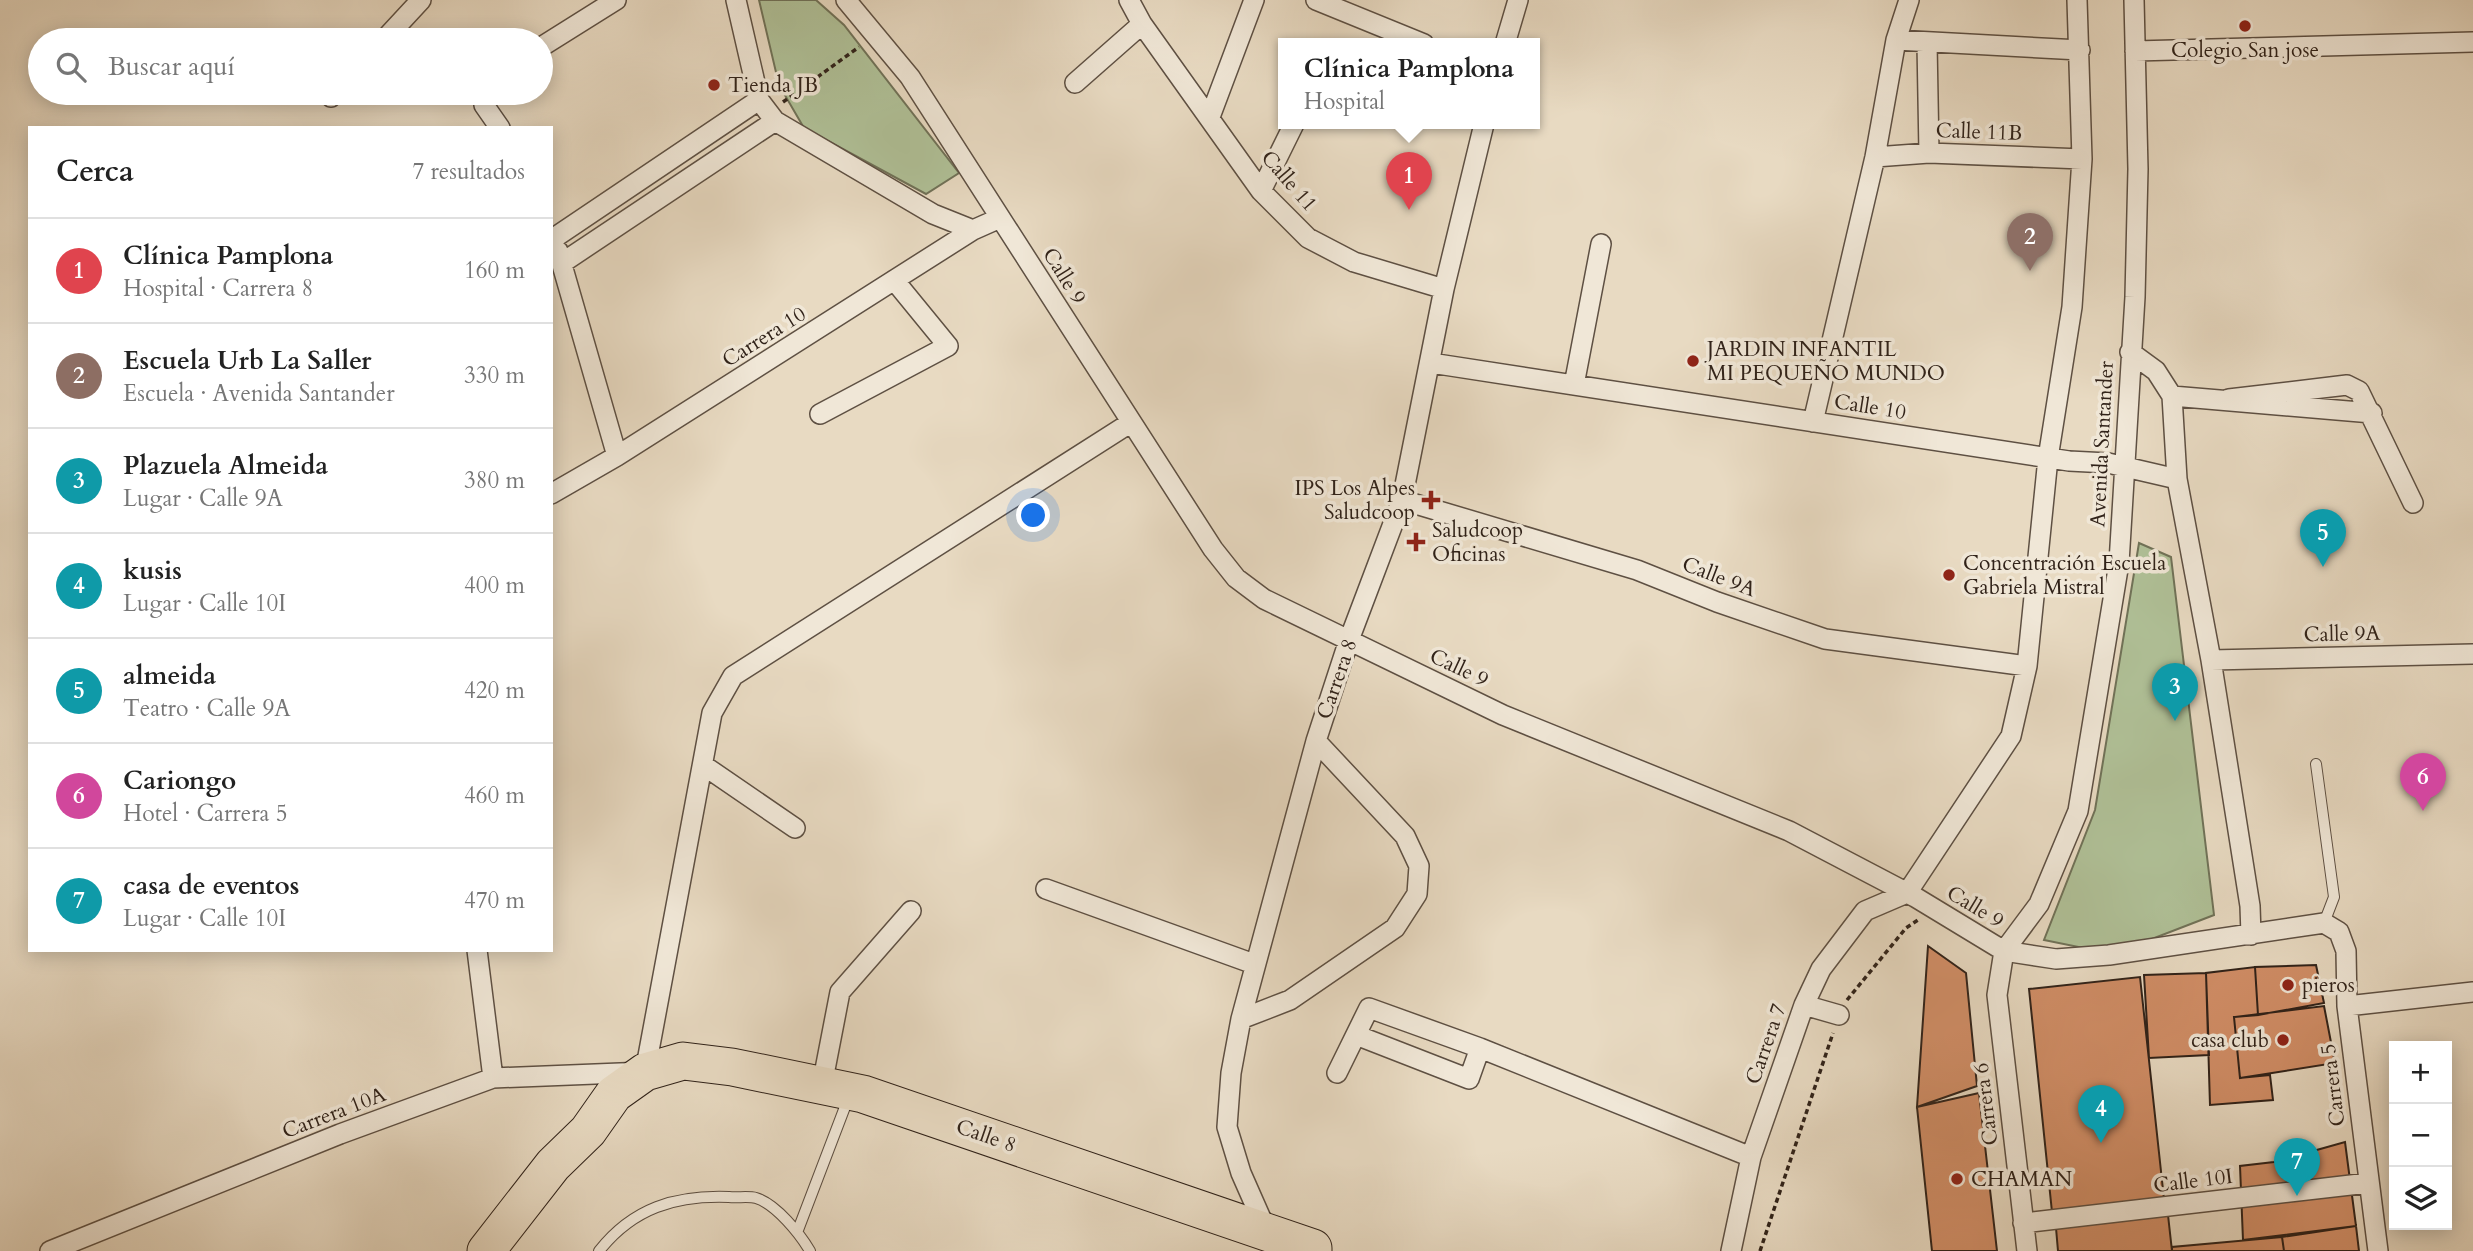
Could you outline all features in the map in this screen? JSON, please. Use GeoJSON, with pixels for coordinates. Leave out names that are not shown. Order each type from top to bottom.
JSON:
{"type":"FeatureCollection","features":[{"type":"Feature","properties":{"kind":"highway","name":"Calle 8"},"geometry":{"type":"LineString","coordinates":[[588,1131],[614,1094],[645,1072],[683,1061],[732,1067],[836,1088],[1315,1250]]}},
{"type":"Feature","properties":{"kind":"highway"},"geometry":{"type":"LineString","coordinates":[[486,1251],[553,1165],[588,1131]]}},
{"type":"Feature","properties":{"kind":"highway"},"geometry":{"type":"LineString","coordinates":[[513,1251],[572,1176],[588,1131]]}},
{"type":"Feature","properties":{"kind":"street"},"geometry":{"type":"LineString","coordinates":[[395,28],[421,0]]}},
{"type":"Feature","properties":{"kind":"street"},"geometry":{"type":"LineString","coordinates":[[553,39],[616,0]]}},
{"type":"Feature","properties":{"kind":"street"},"geometry":{"type":"LineString","coordinates":[[736,0],[767,111],[933,214],[973,230]]}},
{"type":"Feature","properties":{"kind":"street","name":"Calle 9"},"geometry":{"type":"LineString","coordinates":[[846,0],[910,77],[1213,549],[1236,578],[1264,599],[1503,715],[1789,831],[1921,901],[2004,951],[2056,959],[2251,935],[2324,923]]}},
{"type":"Feature","properties":{"kind":"street","name":"Calle 11"},"geometry":{"type":"LineString","coordinates":[[1129,0],[1142,24],[1261,191],[1308,237],[1354,262],[1444,289]]}},
{"type":"Feature","properties":{"kind":"street"},"geometry":{"type":"LineString","coordinates":[[1210,117],[1254,0]]}},
{"type":"Feature","properties":{"kind":"street"},"geometry":{"type":"LineString","coordinates":[[1316,0],[1409,38]]}},
{"type":"Feature","properties":{"kind":"street"},"geometry":{"type":"LineString","coordinates":[[1507,38],[1518,0]]}},
{"type":"Feature","properties":{"kind":"street"},"geometry":{"type":"LineString","coordinates":[[1814,422],[1875,156],[1896,40],[1909,0]]}},
{"type":"Feature","properties":{"kind":"street"},"geometry":{"type":"LineString","coordinates":[[1921,901],[2011,736],[2027,666],[2048,457],[2072,307],[2082,159],[2077,0]]}},
{"type":"Feature","properties":{"kind":"street","name":"Avenida Santander"},"geometry":{"type":"LineString","coordinates":[[2004,951],[2039,904],[2078,811],[2119,563],[2116,465],[2130,352],[2138,182],[2134,0]]}},
{"type":"Feature","properties":{"kind":"street"},"geometry":{"type":"LineString","coordinates":[[1075,83],[1142,24]]}},
{"type":"Feature","properties":{"kind":"street"},"geometry":{"type":"LineString","coordinates":[[1896,40],[2080,50]]}},
{"type":"Feature","properties":{"kind":"street"},"geometry":{"type":"LineString","coordinates":[[2135,51],[2473,41]]}},
{"type":"Feature","properties":{"kind":"street"},"geometry":{"type":"LineString","coordinates":[[1927,43],[1929,153]]}},
{"type":"Feature","properties":{"kind":"street"},"geometry":{"type":"LineString","coordinates":[[484,105],[499,126]]}},
{"type":"Feature","properties":{"kind":"street"},"geometry":{"type":"LineString","coordinates":[[617,456],[553,234],[767,111]]}},
{"type":"Feature","properties":{"kind":"street"},"geometry":{"type":"LineString","coordinates":[[562,263],[767,111]]}},
{"type":"Feature","properties":{"kind":"street"},"geometry":{"type":"LineString","coordinates":[[1261,191],[1292,129]]}},
{"type":"Feature","properties":{"kind":"street","name":"Carrera 8"},"geometry":{"type":"LineString","coordinates":[[1268,1233],[1241,1173],[1227,1127],[1231,1073],[1241,1020],[1316,741],[1349,640],[1402,500],[1444,289],[1482,129]]}},
{"type":"Feature","properties":{"kind":"street","name":"Calle 11B"},"geometry":{"type":"LineString","coordinates":[[1875,156],[1929,153],[2082,159]]}},
{"type":"Feature","properties":{"kind":"street","name":"Carrera 10"},"geometry":{"type":"LineString","coordinates":[[553,493],[617,456],[973,230],[1000,218]]}},
{"type":"Feature","properties":{"kind":"street"},"geometry":{"type":"LineString","coordinates":[[1574,385],[1601,244]]}},
{"type":"Feature","properties":{"kind":"street"},"geometry":{"type":"LineString","coordinates":[[820,414],[948,346],[894,280]]}},
{"type":"Feature","properties":{"kind":"street"},"geometry":{"type":"LineString","coordinates":[[2130,352],[2156,372],[2172,396],[2177,479],[2211,660],[2250,906],[2251,935]]}},
{"type":"Feature","properties":{"kind":"street","name":"Calle 10"},"geometry":{"type":"LineString","coordinates":[[1431,363],[2069,461],[2116,465],[2177,479]]}},
{"type":"Feature","properties":{"kind":"street"},"geometry":{"type":"LineString","coordinates":[[2172,396],[2229,399],[2347,385],[2359,391],[2372,413],[2413,503]]}},
{"type":"Feature","properties":{"kind":"street"},"geometry":{"type":"LineString","coordinates":[[645,1072],[712,713],[733,676],[1130,423]]}},
{"type":"Feature","properties":{"kind":"street","name":"Calle 9A"},"geometry":{"type":"LineString","coordinates":[[1402,500],[1637,570],[1825,639],[2027,666]]}},
{"type":"Feature","properties":{"kind":"street","name":"Calle 9A"},"geometry":{"type":"LineString","coordinates":[[2211,660],[2473,654]]}},
{"type":"Feature","properties":{"kind":"street"},"geometry":{"type":"LineString","coordinates":[[1241,1020],[1290,1000],[1395,928],[1417,894],[1419,866],[1405,836],[1316,741]]}},
{"type":"Feature","properties":{"kind":"street"},"geometry":{"type":"LineString","coordinates":[[703,765],[795,828]]}},
{"type":"Feature","properties":{"kind":"street"},"geometry":{"type":"LineString","coordinates":[[1046,889],[1254,964]]}},
{"type":"Feature","properties":{"kind":"street","name":"Carrera 7"},"geometry":{"type":"LineString","coordinates":[[1731,1251],[1751,1157],[1821,1009],[1821,969],[1865,911],[1921,901]]}},
{"type":"Feature","properties":{"kind":"street"},"geometry":{"type":"LineString","coordinates":[[836,1088],[840,992],[911,911]]}},
{"type":"Feature","properties":{"kind":"street","name":"Carrera 5"},"geometry":{"type":"LineString","coordinates":[[2324,923],[2339,932],[2346,951],[2347,1006],[2378,1251]]}},
{"type":"Feature","properties":{"kind":"street","name":"Carrera 6"},"geometry":{"type":"LineString","coordinates":[[2004,951],[1997,995],[2027,1251]]}},
{"type":"Feature","properties":{"kind":"street"},"geometry":{"type":"LineString","coordinates":[[477,952],[493,1079]]}},
{"type":"Feature","properties":{"kind":"street"},"geometry":{"type":"LineString","coordinates":[[2347,1006],[2473,992]]}},
{"type":"Feature","properties":{"kind":"street"},"geometry":{"type":"LineString","coordinates":[[1337,1073],[1369,1008],[1480,1048],[1751,1157]]}},
{"type":"Feature","properties":{"kind":"street"},"geometry":{"type":"LineString","coordinates":[[1356,1035],[1469,1079],[1480,1048]]}},
{"type":"Feature","properties":{"kind":"street","name":"Carrera 10A"},"geometry":{"type":"LineString","coordinates":[[50,1251],[340,1134],[493,1079],[645,1072]]}},
{"type":"Feature","properties":{"kind":"street","name":"Calle 10I"},"geometry":{"type":"LineString","coordinates":[[2023,1223],[2368,1184]]}},
{"type":"Feature","properties":{"kind":"lane"},"geometry":{"type":"LineString","coordinates":[[2316,764],[2334,897],[2324,923]]}},
{"type":"Feature","properties":{"kind":"lane"},"geometry":{"type":"LineString","coordinates":[[798,1230],[836,1088]]}},
{"type":"Feature","properties":{"kind":"lane"},"geometry":{"type":"LineString","coordinates":[[599,1251],[617,1228],[662,1203],[714,1197],[757,1198],[798,1230],[810,1251]]}},
{"type":"Feature","properties":{"kind":"path"},"geometry":{"type":"LineString","coordinates":[[767,111],[875,36]]}},
{"type":"Feature","properties":{"kind":"path"},"geometry":{"type":"LineString","coordinates":[[1760,1251],[1821,1009],[1847,999],[1906,928],[1921,901]]}},
{"type":"Feature","properties":{"kind":"green space"},"geometry":{"type":"Polygon","coordinates":[[[759,0],[816,0],[844,25],[959,173],[926,194],[804,128],[779,85],[759,0]]]}},
{"type":"Feature","properties":{"kind":"green space"},"geometry":{"type":"Polygon","coordinates":[[[2139,543],[2171,557],[2214,915],[2113,954],[2044,940],[2095,810],[2139,543]]]}},
{"type":"Feature","properties":{"kind":"building"},"geometry":{"type":"Polygon","coordinates":[[[1928,946],[1966,973],[1977,1086],[1917,1107],[1928,946]]]}},
{"type":"Feature","properties":{"kind":"building","name":"pieros"},"geometry":{"type":"Polygon","coordinates":[[[2316,965],[2324,1003],[2258,1015],[2255,967],[2316,965]]]}},
{"type":"Feature","properties":{"kind":"building"},"geometry":{"type":"Polygon","coordinates":[[[2255,967],[2258,1015],[2234,1017],[2240,1078],[2270,1075],[2273,1100],[2210,1105],[2206,973],[2255,967]]]}},
{"type":"Feature","properties":{"kind":"building"},"geometry":{"type":"Polygon","coordinates":[[[2206,973],[2209,1055],[2149,1058],[2144,975],[2206,973]]]}},
{"type":"Feature","properties":{"kind":"building"},"geometry":{"type":"Polygon","coordinates":[[[2140,977],[2164,1199],[2052,1212],[2029,989],[2140,977]]]}},
{"type":"Feature","properties":{"kind":"building","name":"casa club"},"geometry":{"type":"Polygon","coordinates":[[[2324,1006],[2335,1063],[2240,1078],[2234,1017],[2324,1006]]]}},
{"type":"Feature","properties":{"kind":"building","name":"CHAMAN"},"geometry":{"type":"Polygon","coordinates":[[[1979,1093],[1997,1251],[1932,1251],[1917,1107],[1979,1093]]]}},
{"type":"Feature","properties":{"kind":"building"},"geometry":{"type":"Polygon","coordinates":[[[2345,1142],[2356,1226],[2243,1240],[2240,1166],[2274,1162],[2345,1142]]]}},
{"type":"Feature","properties":{"kind":"building"},"geometry":{"type":"Polygon","coordinates":[[[2168,1215],[2172,1251],[2058,1251],[2056,1228],[2168,1215]]]}},
{"type":"Feature","properties":{"kind":"building"},"geometry":{"type":"Polygon","coordinates":[[[2356,1226],[2359,1251],[2284,1251],[2282,1237],[2356,1226]]]}},
{"type":"Feature","properties":{"kind":"building"},"geometry":{"type":"Polygon","coordinates":[[[2282,1237],[2284,1251],[2172,1251],[2172,1247],[2282,1237]]]}},
{"type":"Feature","properties":{"kind":"place","name":"Colegio San jose"},"geometry":{"type":"Point","coordinates":[2245,26]}},
{"type":"Feature","properties":{"kind":"place","name":"Tienda JB"},"geometry":{"type":"Point","coordinates":[714,85]}},
{"type":"Feature","properties":{"kind":"place","name":"Clínica Pamplona"},"geometry":{"type":"Point","coordinates":[1409,210]}},
{"type":"Feature","properties":{"kind":"place","name":"Escuela Urb La Saller"},"geometry":{"type":"Point","coordinates":[2030,271]}},
{"type":"Feature","properties":{"kind":"place","name":"JARDIN INFANTIL MI PEQUEÑO MUNDO"},"geometry":{"type":"Point","coordinates":[1693,361]}},
{"type":"Feature","properties":{"kind":"place","name":"IPS Los Alpes Saludcoop"},"geometry":{"type":"Point","coordinates":[1431,500]}},
{"type":"Feature","properties":{"kind":"place","name":"Saludcoop Oficinas"},"geometry":{"type":"Point","coordinates":[1416,542]}},
{"type":"Feature","properties":{"kind":"place","name":"almeida"},"geometry":{"type":"Point","coordinates":[2323,567]}},
{"type":"Feature","properties":{"kind":"place","name":"Concentración Escuela Gabriela Mistral"},"geometry":{"type":"Point","coordinates":[1949,575]}},
{"type":"Feature","properties":{"kind":"place","name":"Plazuela Almeida"},"geometry":{"type":"Point","coordinates":[2175,721]}},
{"type":"Feature","properties":{"kind":"place","name":"Cariongo"},"geometry":{"type":"Point","coordinates":[2423,811]}},
{"type":"Feature","properties":{"kind":"place","name":"pieros"},"geometry":{"type":"Point","coordinates":[2288,985]}},
{"type":"Feature","properties":{"kind":"place","name":"casa club"},"geometry":{"type":"Point","coordinates":[2283,1040]}},
{"type":"Feature","properties":{"kind":"place","name":"kusis"},"geometry":{"type":"Point","coordinates":[2101,1143]}},
{"type":"Feature","properties":{"kind":"place","name":"CHAMAN"},"geometry":{"type":"Point","coordinates":[1957,1179]}},
{"type":"Feature","properties":{"kind":"place","name":"casa de eventos"},"geometry":{"type":"Point","coordinates":[2297,1196]}}]}
